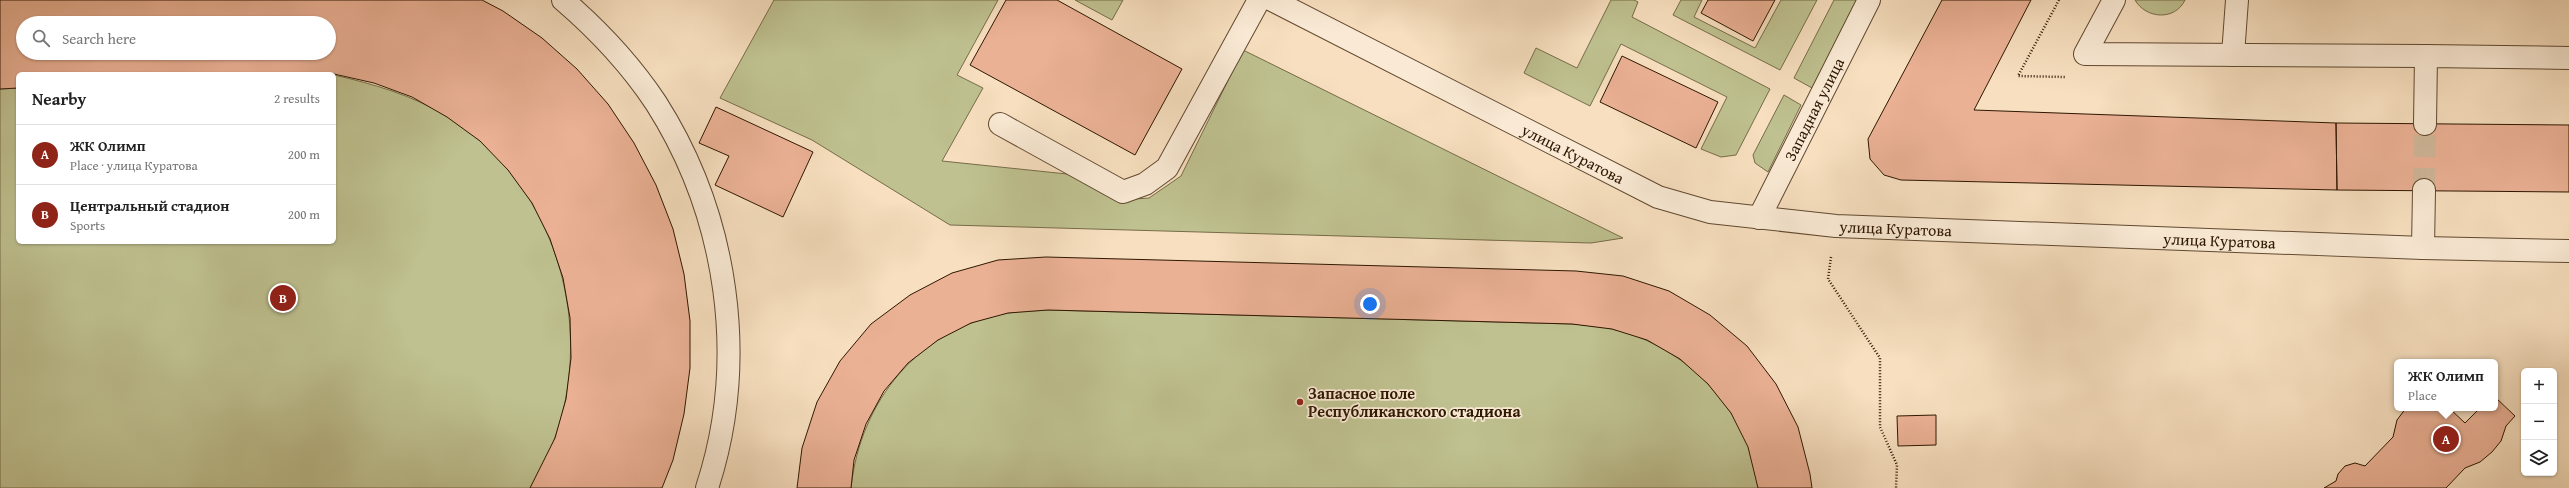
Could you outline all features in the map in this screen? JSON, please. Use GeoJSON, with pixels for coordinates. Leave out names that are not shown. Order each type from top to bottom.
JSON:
{"type":"FeatureCollection","features":[{"type":"Feature","properties":{"kind":"street"},"geometry":{"type":"LineString","coordinates":[[563,0],[592,26],[626,62],[655,103],[682,150],[700,191],[715,239],[724,288],[729,338],[728,383],[722,428],[707,488]]}},
{"type":"Feature","properties":{"kind":"street"},"geometry":{"type":"LineString","coordinates":[[1000,124],[1123,192],[1146,184],[1167,168],[1259,0]]}},
{"type":"Feature","properties":{"kind":"street","name":"улица Куратова"},"geometry":{"type":"LineString","coordinates":[[1272,0],[1658,197],[1710,212],[1836,226],[2423,248],[2569,251]]}},
{"type":"Feature","properties":{"kind":"street","name":"Западная улица"},"geometry":{"type":"LineString","coordinates":[[1759,218],[1869,0]]}},
{"type":"Feature","properties":{"kind":"street"},"geometry":{"type":"LineString","coordinates":[[2114,0],[2085,54],[2569,58]]}},
{"type":"Feature","properties":{"kind":"street"},"geometry":{"type":"LineString","coordinates":[[2233,55],[2237,0]]}},
{"type":"Feature","properties":{"kind":"street"},"geometry":{"type":"LineString","coordinates":[[2425,124],[2426,56]]}},
{"type":"Feature","properties":{"kind":"street"},"geometry":{"type":"LineString","coordinates":[[2423,248],[2424,190]]}},
{"type":"Feature","properties":{"kind":"path"},"geometry":{"type":"LineString","coordinates":[[1831,258],[1828,279],[1880,358],[1880,427],[1897,465],[1896,488]]}},
{"type":"Feature","properties":{"kind":"green space"},"geometry":{"type":"Polygon","coordinates":[[[774,0],[998,0],[957,75],[983,88],[942,161],[1067,174],[1121,200],[1149,198],[1181,176],[1243,50],[1623,238],[1591,243],[950,225],[812,140],[720,98],[774,0]]]}},
{"type":"Feature","properties":{"kind":"green space"},"geometry":{"type":"Polygon","coordinates":[[[1075,0],[1123,0],[1112,20],[1075,0]]]}},
{"type":"Feature","properties":{"kind":"green space"},"geometry":{"type":"Polygon","coordinates":[[[1611,0],[1634,0],[1638,2],[1632,17],[1770,89],[1736,155],[1721,157],[1701,149],[1727,97],[1621,44],[1590,106],[1524,73],[1536,48],[1577,68],[1611,0]]]}},
{"type":"Feature","properties":{"kind":"green space"},"geometry":{"type":"Polygon","coordinates":[[[1681,0],[1702,0],[1694,17],[1755,48],[1781,0],[1817,0],[1780,70],[1673,15],[1681,0]]]}},
{"type":"Feature","properties":{"kind":"green space"},"geometry":{"type":"Polygon","coordinates":[[[1834,0],[1857,0],[1812,88],[1794,78],[1834,0]]]}},
{"type":"Feature","properties":{"kind":"green space"},"geometry":{"type":"Polygon","coordinates":[[[2135,0],[2185,0],[2175,12],[2160,15],[2146,11],[2135,0]]]}},
{"type":"Feature","properties":{"kind":"green space"},"geometry":{"type":"Polygon","coordinates":[[[336,75],[363,82],[406,96],[447,116],[489,149],[523,189],[548,235],[564,285],[570,337],[567,390],[554,441],[530,488],[0,488],[0,89],[16,88],[16,244],[336,244],[336,75]]]}},
{"type":"Feature","properties":{"kind":"green space"},"geometry":{"type":"Polygon","coordinates":[[[1784,95],[1801,105],[1768,172],[1755,163],[1753,155],[1784,95]]]}},
{"type":"Feature","properties":{"kind":"green space","name":"Запасное поле Республиканского стадиона"},"geometry":{"type":"Polygon","coordinates":[[[1048,310],[1572,324],[1612,329],[1634,335],[1676,357],[1711,387],[1726,406],[1738,425],[1748,446],[1753,461],[1758,488],[851,488],[857,456],[867,426],[881,398],[900,374],[922,352],[947,334],[976,321],[1008,313],[1048,310]]]}},
{"type":"Feature","properties":{"kind":"building"},"geometry":{"type":"Polygon","coordinates":[[[0,0],[482,0],[503,11],[542,38],[577,69],[608,104],[634,143],[656,185],[673,229],[684,274],[690,321],[690,368],[684,414],[673,460],[662,488],[530,488],[555,438],[566,399],[571,358],[570,318],[563,278],[550,239],[532,203],[508,170],[480,141],[447,117],[412,97],[374,83],[336,74],[336,72],[16,72],[16,88],[0,89],[0,0]]]}},
{"type":"Feature","properties":{"kind":"building"},"geometry":{"type":"Polygon","coordinates":[[[1006,0],[1057,0],[1182,69],[1135,155],[970,65],[1006,0]]]}},
{"type":"Feature","properties":{"kind":"building"},"geometry":{"type":"Polygon","coordinates":[[[1708,0],[1775,0],[1753,41],[1701,13],[1708,0]]]}},
{"type":"Feature","properties":{"kind":"building"},"geometry":{"type":"Polygon","coordinates":[[[1942,0],[2031,0],[1974,110],[2336,123],[2337,190],[1901,180],[1884,175],[1870,159],[1868,139],[1942,0]]]}},
{"type":"Feature","properties":{"kind":"building"},"geometry":{"type":"Polygon","coordinates":[[[1622,56],[1718,102],[1696,148],[1600,102],[1622,56]]]}},
{"type":"Feature","properties":{"kind":"building"},"geometry":{"type":"Polygon","coordinates":[[[716,107],[813,152],[783,217],[715,185],[729,156],[699,143],[716,107]]]}},
{"type":"Feature","properties":{"kind":"building"},"geometry":{"type":"Polygon","coordinates":[[[2336,123],[2569,125],[2569,192],[2337,190],[2336,123]]]}},
{"type":"Feature","properties":{"kind":"building"},"geometry":{"type":"Polygon","coordinates":[[[1046,257],[1576,271],[1623,276],[1669,291],[1710,315],[1747,346],[1776,384],[1798,427],[1812,488],[1758,488],[1748,447],[1731,413],[1708,384],[1680,359],[1647,340],[1612,329],[1572,324],[1048,310],[1008,313],[971,323],[938,340],[908,363],[884,391],[866,424],[854,460],[851,488],[797,488],[802,448],[817,402],[840,361],[871,324],[910,295],[952,273],[998,260],[1046,257]]]}},
{"type":"Feature","properties":{"kind":"building"},"geometry":{"type":"Polygon","coordinates":[[[2498,400],[2515,416],[2506,426],[2501,441],[2492,452],[2480,462],[2465,468],[2446,488],[2324,488],[2336,481],[2338,474],[2345,466],[2355,463],[2365,466],[2393,437],[2397,420],[2404,411],[2452,411],[2465,423],[2477,411],[2498,411],[2498,400]]]}},
{"type":"Feature","properties":{"kind":"building"},"geometry":{"type":"Polygon","coordinates":[[[1936,415],[1936,445],[1898,446],[1897,416],[1936,415]]]}},
{"type":"Feature","properties":{"kind":"tunnel"},"geometry":{"type":"LineString","coordinates":[[2424,190],[2425,124]]}},
{"type":"Feature","properties":{"kind":"place","name":"Центральный стадион"},"geometry":{"type":"Point","coordinates":[283,298]}},
{"type":"Feature","properties":{"kind":"place","name":"Запасное поле Республиканского стадиона"},"geometry":{"type":"Point","coordinates":[1300,402]}},
{"type":"Feature","properties":{"kind":"place","name":"ЖК Олимп"},"geometry":{"type":"Point","coordinates":[2446,439]}}]}
